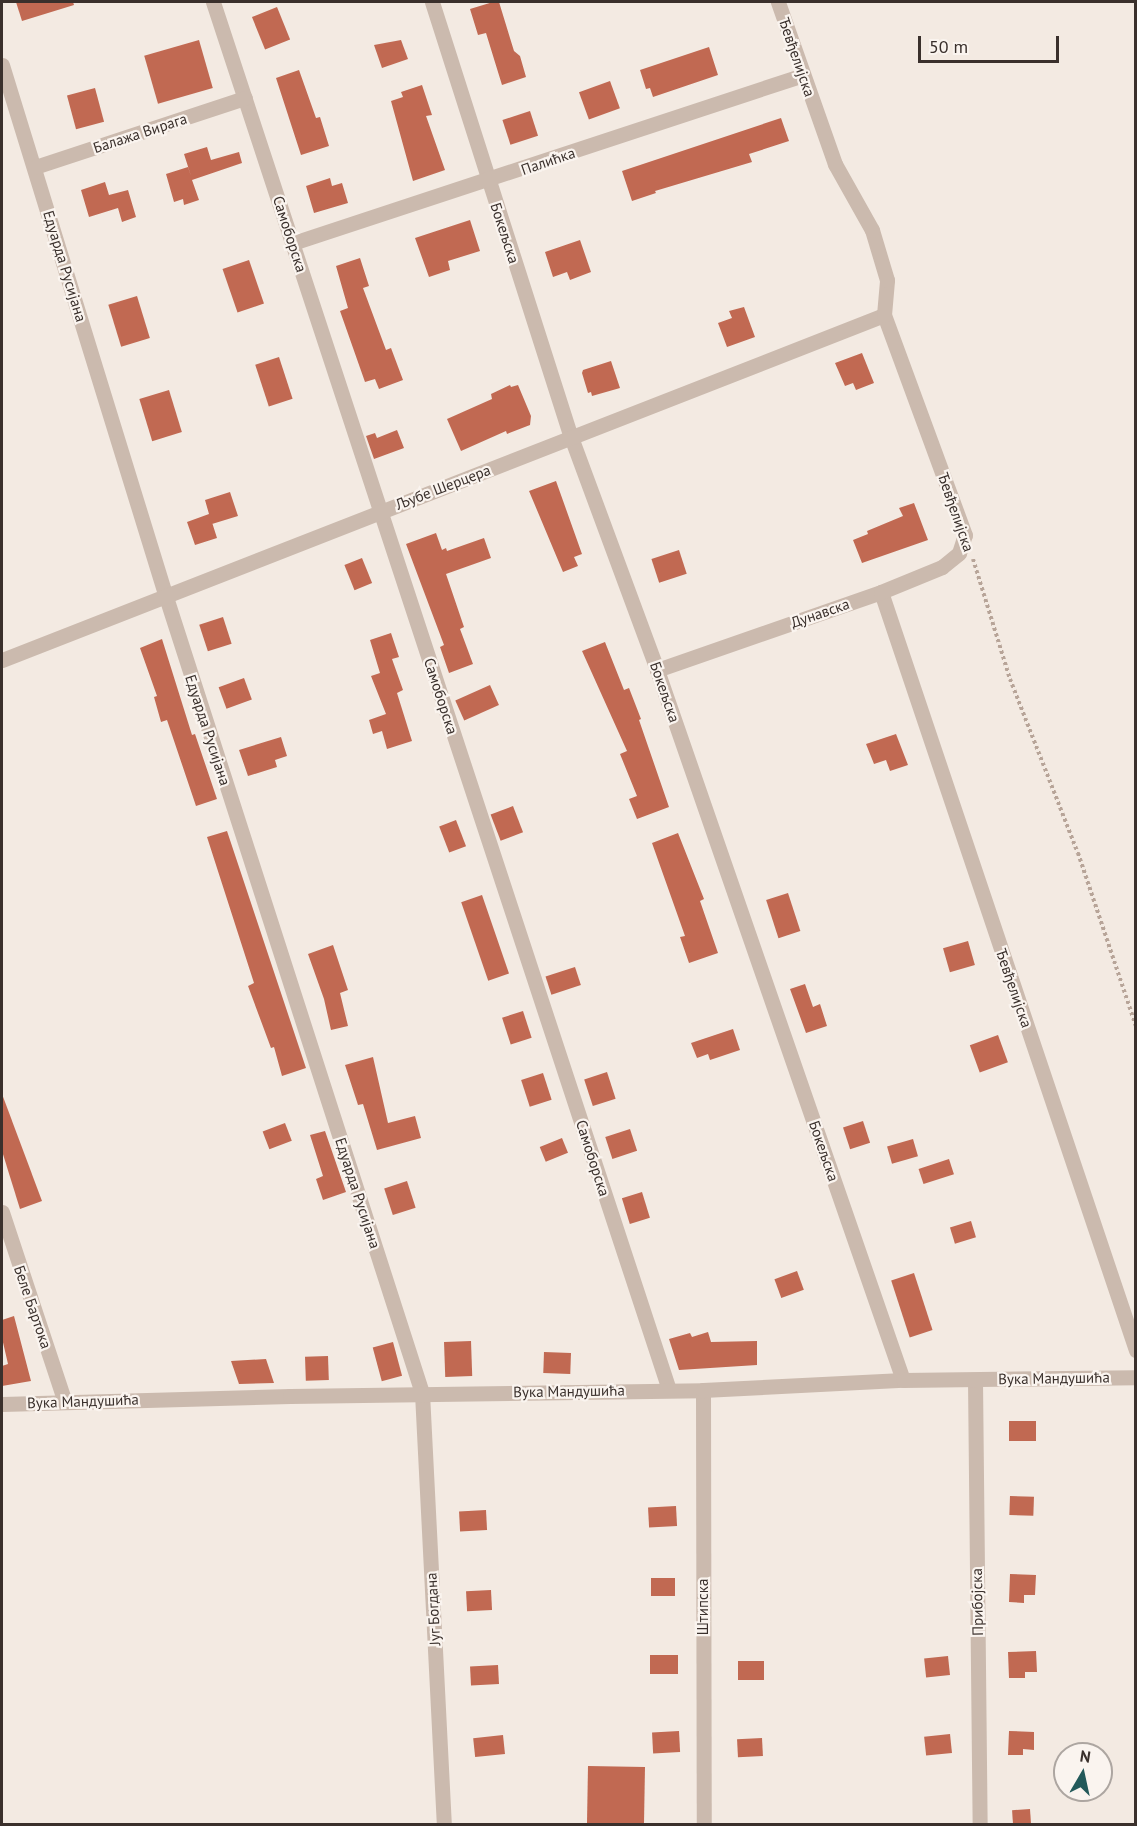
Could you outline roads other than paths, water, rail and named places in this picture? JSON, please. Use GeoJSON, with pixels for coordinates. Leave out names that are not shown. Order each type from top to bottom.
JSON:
{"type":"FeatureCollection","features":[{"type":"Feature","properties":{"kind":"street","name":"Самоборска"},"geometry":{"type":"LineString","coordinates":[[213,2],[669,1390]]}},
{"type":"Feature","properties":{"kind":"street","name":"Бокељска"},"geometry":{"type":"LineString","coordinates":[[432,2],[572,437],[657,670],[903,1380]]}},
{"type":"Feature","properties":{"kind":"street","name":"Ђевђелијска"},"geometry":{"type":"LineString","coordinates":[[778,2],[835,164],[872,230],[887,280],[884,315],[965,535]]}},
{"type":"Feature","properties":{"kind":"street","name":"Едуарда Русијана"},"geometry":{"type":"LineString","coordinates":[[2,65],[166,597],[423,1393]]}},
{"type":"Feature","properties":{"kind":"street","name":"Палићка"},"geometry":{"type":"LineString","coordinates":[[293,243],[488,181],[803,75]]}},
{"type":"Feature","properties":{"kind":"street","name":"Балажа Вирага"},"geometry":{"type":"LineString","coordinates":[[35,167],[245,99]]}},
{"type":"Feature","properties":{"kind":"street","name":"Љубе Шерцера"},"geometry":{"type":"LineString","coordinates":[[2,660],[884,315]]}},
{"type":"Feature","properties":{"kind":"street","name":"Дунавска"},"geometry":{"type":"LineString","coordinates":[[657,670],[881,592],[942,567],[959,553],[965,535]]}},
{"type":"Feature","properties":{"kind":"street","name":"Ђевђелијска"},"geometry":{"type":"LineString","coordinates":[[881,592],[1136,1350]]}},
{"type":"Feature","properties":{"kind":"street","name":"Беле Бартока"},"geometry":{"type":"LineString","coordinates":[[2,1212],[65,1402]]}},
{"type":"Feature","properties":{"kind":"street","name":"Вука Мандушића"},"geometry":{"type":"LineString","coordinates":[[2,1404],[423,1393],[703,1390],[903,1380],[1136,1377]]}},
{"type":"Feature","properties":{"kind":"street","name":"Прибојска"},"geometry":{"type":"LineString","coordinates":[[975,1380],[980,1824]]}},
{"type":"Feature","properties":{"kind":"street","name":"Штипска"},"geometry":{"type":"LineString","coordinates":[[703,1390],[704,1824]]}},
{"type":"Feature","properties":{"kind":"street","name":"Југ Богдана"},"geometry":{"type":"LineString","coordinates":[[423,1393],[444,1824]]}}]}
